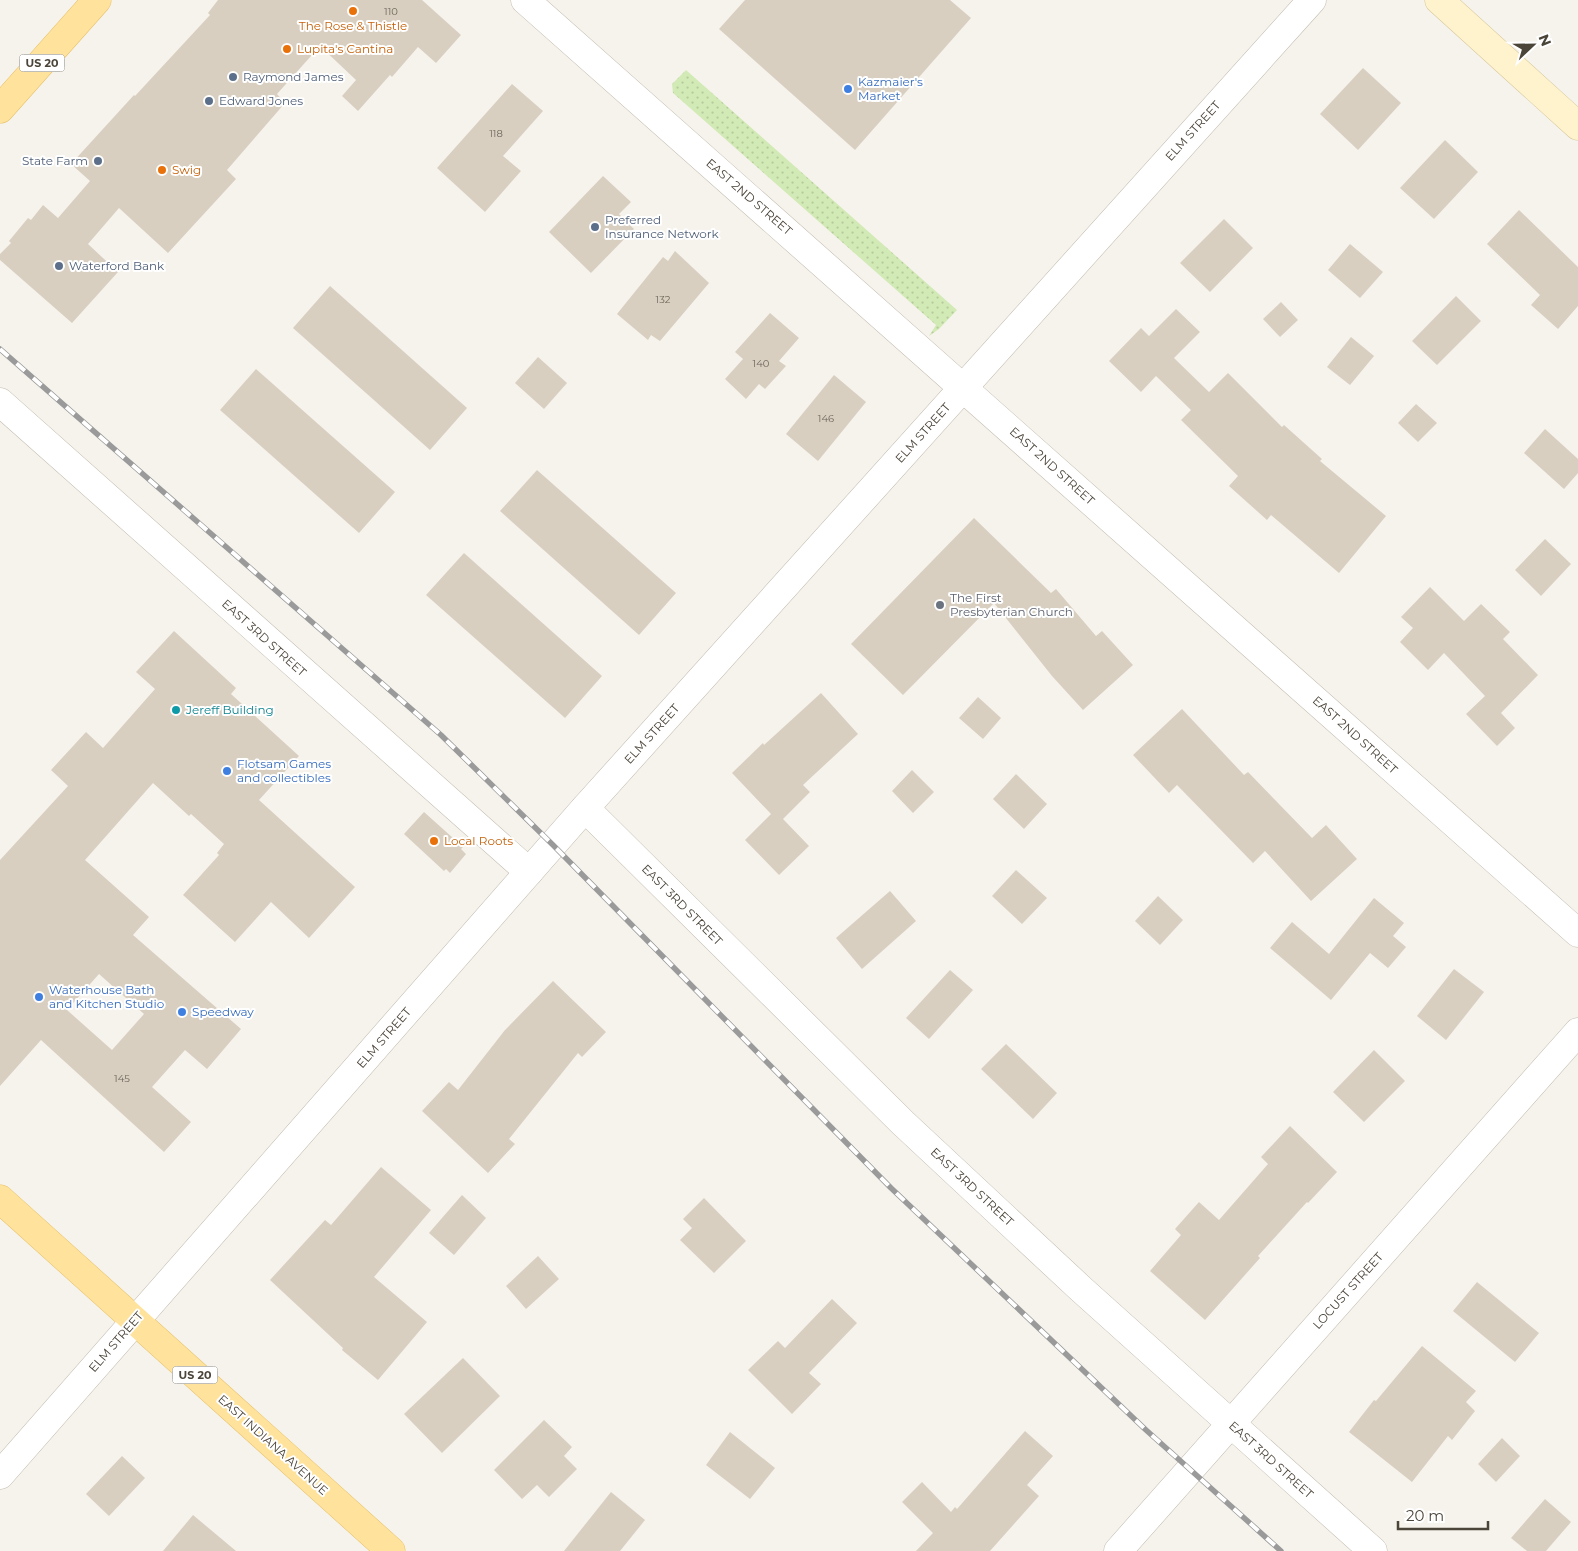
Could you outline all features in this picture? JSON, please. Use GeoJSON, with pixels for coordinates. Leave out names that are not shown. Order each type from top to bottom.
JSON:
{"type":"FeatureCollection","features":[{"type":"Feature","properties":{"kind":"main road","name":"US 20"},"geometry":{"type":"LineString","coordinates":[[0,110],[97,0]]}},
{"type":"Feature","properties":{"kind":"main road"},"geometry":{"type":"LineString","coordinates":[[1439,0],[1578,126]]}},
{"type":"Feature","properties":{"kind":"main road","name":"EAST INDIANA AVENUE"},"geometry":{"type":"LineString","coordinates":[[0,1199],[391,1551]]}},
{"type":"Feature","properties":{"kind":"street","name":"EAST 2ND STREET"},"geometry":{"type":"LineString","coordinates":[[525,0],[1578,933]]}},
{"type":"Feature","properties":{"kind":"street","name":"ELM STREET"},"geometry":{"type":"LineString","coordinates":[[0,1475],[585,808],[1312,0]]}},
{"type":"Feature","properties":{"kind":"street","name":"EAST 3RD STREET"},"geometry":{"type":"LineString","coordinates":[[0,402],[529,872]]}},
{"type":"Feature","properties":{"kind":"street","name":"EAST 3RD STREET"},"geometry":{"type":"LineString","coordinates":[[585,808],[902,1123],[1081,1289],[1373,1551]]}},
{"type":"Feature","properties":{"kind":"street","name":"LOCUST STREET"},"geometry":{"type":"LineString","coordinates":[[1118,1551],[1578,1032]]}},
{"type":"Feature","properties":{"kind":"green space"},"geometry":{"type":"Polygon","coordinates":[[[686,70],[957,310],[939,329],[929,336],[936,325],[673,93],[672,84],[686,70]]]}},
{"type":"Feature","properties":{"kind":"building"},"geometry":{"type":"Polygon","coordinates":[[[218,0],[422,0],[461,35],[436,63],[418,47],[392,77],[390,75],[358,111],[342,96],[356,80],[320,46],[277,94],[285,103],[227,170],[236,179],[168,253],[119,208],[88,244],[118,272],[72,323],[0,260],[0,254],[11,243],[9,241],[28,218],[31,220],[43,205],[58,218],[90,181],[71,164],[210,15],[208,13],[218,0]]]}},
{"type":"Feature","properties":{"kind":"building","name":"Kazmaier's Market"},"geometry":{"type":"Polygon","coordinates":[[[745,0],[950,0],[971,18],[855,150],[719,29],[745,0]]]}},
{"type":"Feature","properties":{"kind":"building"},"geometry":{"type":"Polygon","coordinates":[[[1363,68],[1401,103],[1358,150],[1320,114],[1363,68]]]}},
{"type":"Feature","properties":{"kind":"building"},"geometry":{"type":"Polygon","coordinates":[[[512,84],[543,111],[503,156],[521,171],[485,212],[437,168],[512,84]]]}},
{"type":"Feature","properties":{"kind":"building"},"geometry":{"type":"Polygon","coordinates":[[[1445,140],[1478,172],[1434,219],[1400,188],[1445,140]]]}},
{"type":"Feature","properties":{"kind":"building"},"geometry":{"type":"Polygon","coordinates":[[[603,176],[631,202],[619,214],[634,229],[591,273],[549,232],[603,176]]]}},
{"type":"Feature","properties":{"kind":"building"},"geometry":{"type":"Polygon","coordinates":[[[1519,210],[1578,267],[1578,306],[1558,329],[1531,305],[1540,295],[1487,244],[1519,210]]]}},
{"type":"Feature","properties":{"kind":"building"},"geometry":{"type":"Polygon","coordinates":[[[1224,219],[1253,248],[1210,292],[1180,263],[1224,219]]]}},
{"type":"Feature","properties":{"kind":"building"},"geometry":{"type":"Polygon","coordinates":[[[1350,244],[1383,272],[1360,298],[1328,270],[1350,244]]]}},
{"type":"Feature","properties":{"kind":"building"},"geometry":{"type":"Polygon","coordinates":[[[675,251],[709,283],[660,341],[651,335],[648,340],[617,314],[663,257],[668,261],[675,251]]]}},
{"type":"Feature","properties":{"kind":"building"},"geometry":{"type":"Polygon","coordinates":[[[330,286],[467,408],[430,450],[293,328],[330,286]]]}},
{"type":"Feature","properties":{"kind":"building"},"geometry":{"type":"Polygon","coordinates":[[[1456,296],[1481,321],[1437,365],[1412,341],[1456,296]]]}},
{"type":"Feature","properties":{"kind":"building"},"geometry":{"type":"Polygon","coordinates":[[[1281,302],[1298,320],[1280,337],[1263,319],[1281,302]]]}},
{"type":"Feature","properties":{"kind":"building"},"geometry":{"type":"Polygon","coordinates":[[[1176,309],[1200,332],[1174,358],[1209,392],[1228,373],[1282,427],[1284,425],[1322,459],[1320,461],[1386,516],[1339,573],[1271,515],[1267,520],[1229,486],[1238,476],[1181,420],[1191,410],[1156,376],[1141,392],[1109,361],[1141,328],[1149,336],[1176,309]]]}},
{"type":"Feature","properties":{"kind":"building"},"geometry":{"type":"Polygon","coordinates":[[[770,313],[799,338],[779,361],[786,366],[765,389],[759,384],[746,399],[725,379],[743,359],[735,352],[770,313]]]}},
{"type":"Feature","properties":{"kind":"building"},"geometry":{"type":"Polygon","coordinates":[[[1351,337],[1374,356],[1350,385],[1327,367],[1351,337]]]}},
{"type":"Feature","properties":{"kind":"building"},"geometry":{"type":"Polygon","coordinates":[[[538,357],[567,383],[544,409],[515,383],[538,357]]]}},
{"type":"Feature","properties":{"kind":"building"},"geometry":{"type":"Polygon","coordinates":[[[256,369],[395,492],[359,533],[220,410],[256,369]]]}},
{"type":"Feature","properties":{"kind":"building"},"geometry":{"type":"Polygon","coordinates":[[[834,375],[866,402],[818,461],[786,434],[834,375]]]}},
{"type":"Feature","properties":{"kind":"building"},"geometry":{"type":"Polygon","coordinates":[[[1416,404],[1437,423],[1418,442],[1398,423],[1416,404]]]}},
{"type":"Feature","properties":{"kind":"building"},"geometry":{"type":"Polygon","coordinates":[[[1545,429],[1578,459],[1578,473],[1564,489],[1524,453],[1545,429]]]}},
{"type":"Feature","properties":{"kind":"building"},"geometry":{"type":"Polygon","coordinates":[[[537,470],[676,593],[639,635],[500,511],[537,470]]]}},
{"type":"Feature","properties":{"kind":"building","name":"The First Presbyterian Church"},"geometry":{"type":"Polygon","coordinates":[[[974,518],[1051,593],[1056,589],[1096,636],[1102,631],[1133,665],[1083,710],[1052,676],[994,603],[903,695],[851,644],[974,518]]]}},
{"type":"Feature","properties":{"kind":"building"},"geometry":{"type":"Polygon","coordinates":[[[1545,539],[1571,564],[1541,596],[1515,570],[1545,539]]]}},
{"type":"Feature","properties":{"kind":"building"},"geometry":{"type":"Polygon","coordinates":[[[464,553],[602,676],[565,718],[426,595],[464,553]]]}},
{"type":"Feature","properties":{"kind":"building"},"geometry":{"type":"Polygon","coordinates":[[[1430,587],[1464,621],[1481,604],[1510,632],[1503,639],[1538,675],[1501,713],[1515,728],[1497,746],[1466,714],[1485,696],[1444,653],[1428,670],[1400,642],[1413,628],[1401,617],[1430,587]]]}},
{"type":"Feature","properties":{"kind":"building"},"geometry":{"type":"Polygon","coordinates":[[[174,631],[236,688],[231,694],[299,756],[259,800],[355,887],[309,938],[271,902],[235,942],[183,895],[219,855],[217,853],[224,844],[191,814],[189,816],[153,783],[85,860],[149,917],[133,935],[241,1029],[207,1069],[185,1050],[152,1087],[191,1122],[164,1152],[41,1040],[0,1086],[0,860],[68,786],[51,770],[86,732],[103,748],[155,689],[136,672],[174,631]],[[99,974],[67,1010],[112,1050],[144,1014],[99,974]]]}},
{"type":"Feature","properties":{"kind":"building"},"geometry":{"type":"Polygon","coordinates":[[[821,693],[858,734],[803,785],[810,792],[783,819],[809,846],[779,875],[745,840],[771,814],[732,773],[763,743],[764,745],[821,693]]]}},
{"type":"Feature","properties":{"kind":"building"},"geometry":{"type":"Polygon","coordinates":[[[978,697],[1001,718],[983,739],[959,718],[978,697]]]}},
{"type":"Feature","properties":{"kind":"building"},"geometry":{"type":"Polygon","coordinates":[[[1182,709],[1244,775],[1248,772],[1312,838],[1326,825],[1357,859],[1311,901],[1265,851],[1253,863],[1177,785],[1169,793],[1133,755],[1182,709]]]}},
{"type":"Feature","properties":{"kind":"building"},"geometry":{"type":"Polygon","coordinates":[[[912,770],[934,792],[913,813],[892,791],[912,770]]]}},
{"type":"Feature","properties":{"kind":"building"},"geometry":{"type":"Polygon","coordinates":[[[1016,774],[1047,804],[1024,829],[993,799],[1016,774]]]}},
{"type":"Feature","properties":{"kind":"building","name":"Local Roots"},"geometry":{"type":"Polygon","coordinates":[[[424,812],[463,847],[461,849],[466,854],[450,873],[446,869],[444,871],[404,834],[424,812]]]}},
{"type":"Feature","properties":{"kind":"building"},"geometry":{"type":"Polygon","coordinates":[[[1016,870],[1047,898],[1022,924],[992,896],[1016,870]]]}},
{"type":"Feature","properties":{"kind":"building"},"geometry":{"type":"Polygon","coordinates":[[[890,891],[916,921],[862,969],[836,938],[890,891]]]}},
{"type":"Feature","properties":{"kind":"building"},"geometry":{"type":"Polygon","coordinates":[[[1158,896],[1183,920],[1160,945],[1135,921],[1158,896]]]}},
{"type":"Feature","properties":{"kind":"building"},"geometry":{"type":"Polygon","coordinates":[[[1374,898],[1404,923],[1393,936],[1406,947],[1388,968],[1370,953],[1331,1000],[1270,948],[1292,922],[1329,954],[1374,898]]]}},
{"type":"Feature","properties":{"kind":"building"},"geometry":{"type":"Polygon","coordinates":[[[1454,969],[1484,992],[1446,1040],[1417,1016],[1454,969]]]}},
{"type":"Feature","properties":{"kind":"building"},"geometry":{"type":"Polygon","coordinates":[[[950,970],[973,990],[929,1039],[906,1018],[950,970]]]}},
{"type":"Feature","properties":{"kind":"building"},"geometry":{"type":"Polygon","coordinates":[[[553,981],[606,1032],[582,1057],[578,1053],[509,1139],[515,1144],[488,1173],[422,1111],[449,1082],[458,1090],[505,1030],[553,981]]]}},
{"type":"Feature","properties":{"kind":"building"},"geometry":{"type":"Polygon","coordinates":[[[1006,1044],[1057,1093],[1033,1119],[981,1069],[1006,1044]]]}},
{"type":"Feature","properties":{"kind":"building"},"geometry":{"type":"Polygon","coordinates":[[[1374,1050],[1405,1081],[1364,1122],[1333,1092],[1374,1050]]]}},
{"type":"Feature","properties":{"kind":"building"},"geometry":{"type":"Polygon","coordinates":[[[1290,1126],[1337,1172],[1258,1256],[1260,1258],[1205,1320],[1150,1271],[1181,1235],[1175,1229],[1199,1202],[1219,1220],[1268,1164],[1261,1157],[1290,1126]]]}},
{"type":"Feature","properties":{"kind":"building"},"geometry":{"type":"Polygon","coordinates":[[[381,1167],[431,1210],[374,1277],[427,1322],[378,1380],[342,1350],[343,1348],[270,1280],[325,1220],[331,1225],[381,1167]]]}},
{"type":"Feature","properties":{"kind":"building"},"geometry":{"type":"Polygon","coordinates":[[[462,1195],[486,1218],[454,1255],[429,1233],[462,1195]]]}},
{"type":"Feature","properties":{"kind":"building"},"geometry":{"type":"Polygon","coordinates":[[[704,1198],[746,1241],[714,1273],[680,1240],[692,1228],[683,1219],[704,1198]]]}},
{"type":"Feature","properties":{"kind":"building"},"geometry":{"type":"Polygon","coordinates":[[[538,1256],[559,1279],[526,1309],[506,1286],[538,1256]]]}},
{"type":"Feature","properties":{"kind":"building"},"geometry":{"type":"Polygon","coordinates":[[[1477,1282],[1539,1333],[1515,1362],[1453,1311],[1477,1282]]]}},
{"type":"Feature","properties":{"kind":"building"},"geometry":{"type":"Polygon","coordinates":[[[832,1299],[857,1323],[809,1373],[821,1384],[792,1414],[748,1370],[778,1341],[785,1348],[832,1299]]]}},
{"type":"Feature","properties":{"kind":"building"},"geometry":{"type":"Polygon","coordinates":[[[1422,1346],[1476,1391],[1466,1402],[1475,1411],[1452,1440],[1448,1436],[1412,1482],[1349,1432],[1374,1400],[1376,1401],[1422,1346]]]}},
{"type":"Feature","properties":{"kind":"building"},"geometry":{"type":"Polygon","coordinates":[[[463,1358],[500,1396],[442,1453],[404,1414],[463,1358]]]}},
{"type":"Feature","properties":{"kind":"building"},"geometry":{"type":"Polygon","coordinates":[[[544,1420],[572,1447],[564,1456],[577,1469],[549,1497],[537,1485],[522,1499],[494,1470],[544,1420]]]}},
{"type":"Feature","properties":{"kind":"building"},"geometry":{"type":"Polygon","coordinates":[[[1025,1431],[1053,1456],[1027,1485],[1039,1496],[990,1551],[916,1551],[933,1533],[902,1502],[922,1482],[951,1512],[955,1507],[957,1509],[1025,1431]]]}},
{"type":"Feature","properties":{"kind":"building"},"geometry":{"type":"Polygon","coordinates":[[[730,1432],[775,1468],[750,1499],[706,1465],[730,1432]]]}},
{"type":"Feature","properties":{"kind":"building"},"geometry":{"type":"Polygon","coordinates":[[[1502,1438],[1520,1456],[1496,1482],[1478,1464],[1502,1438]]]}},
{"type":"Feature","properties":{"kind":"building"},"geometry":{"type":"Polygon","coordinates":[[[122,1456],[145,1478],[109,1516],[86,1494],[122,1456]]]}},
{"type":"Feature","properties":{"kind":"building"},"geometry":{"type":"Polygon","coordinates":[[[611,1492],[645,1520],[620,1551],[564,1551],[611,1492]]]}},
{"type":"Feature","properties":{"kind":"building"},"geometry":{"type":"Polygon","coordinates":[[[1545,1499],[1571,1522],[1546,1551],[1527,1551],[1511,1538],[1545,1499]]]}},
{"type":"Feature","properties":{"kind":"building"},"geometry":{"type":"Polygon","coordinates":[[[193,1515],[236,1551],[163,1551],[193,1515]]]}},
{"type":"Feature","properties":{"kind":"railway"},"geometry":{"type":"LineString","coordinates":[[0,349],[441,735],[553,845],[891,1188],[1146,1430],[1281,1551]]}},
{"type":"Feature","properties":{"kind":"place","name":"The Rose & Thistle"},"geometry":{"type":"Point","coordinates":[353,11]}},
{"type":"Feature","properties":{"kind":"place","name":"Lupita's Cantina"},"geometry":{"type":"Point","coordinates":[287,49]}},
{"type":"Feature","properties":{"kind":"place","name":"Raymond James"},"geometry":{"type":"Point","coordinates":[233,77]}},
{"type":"Feature","properties":{"kind":"place","name":"Kazmaier's Market"},"geometry":{"type":"Point","coordinates":[848,89]}},
{"type":"Feature","properties":{"kind":"place","name":"Edward Jones"},"geometry":{"type":"Point","coordinates":[209,101]}},
{"type":"Feature","properties":{"kind":"place","name":"State Farm"},"geometry":{"type":"Point","coordinates":[98,161]}},
{"type":"Feature","properties":{"kind":"place","name":"Swig"},"geometry":{"type":"Point","coordinates":[162,170]}},
{"type":"Feature","properties":{"kind":"place","name":"Preferred Insurance Network"},"geometry":{"type":"Point","coordinates":[595,227]}},
{"type":"Feature","properties":{"kind":"place","name":"Waterford Bank"},"geometry":{"type":"Point","coordinates":[59,266]}},
{"type":"Feature","properties":{"kind":"place","name":"The First Presbyterian Church"},"geometry":{"type":"Point","coordinates":[940,605]}},
{"type":"Feature","properties":{"kind":"place","name":"Jereff Building"},"geometry":{"type":"Point","coordinates":[176,710]}},
{"type":"Feature","properties":{"kind":"place","name":"Flotsam Games and collectibles"},"geometry":{"type":"Point","coordinates":[227,771]}},
{"type":"Feature","properties":{"kind":"place","name":"Local Roots"},"geometry":{"type":"Point","coordinates":[434,841]}},
{"type":"Feature","properties":{"kind":"place","name":"Waterhouse Bath and Kitchen Studio"},"geometry":{"type":"Point","coordinates":[39,997]}},
{"type":"Feature","properties":{"kind":"place","name":"Speedway"},"geometry":{"type":"Point","coordinates":[182,1012]}}]}
